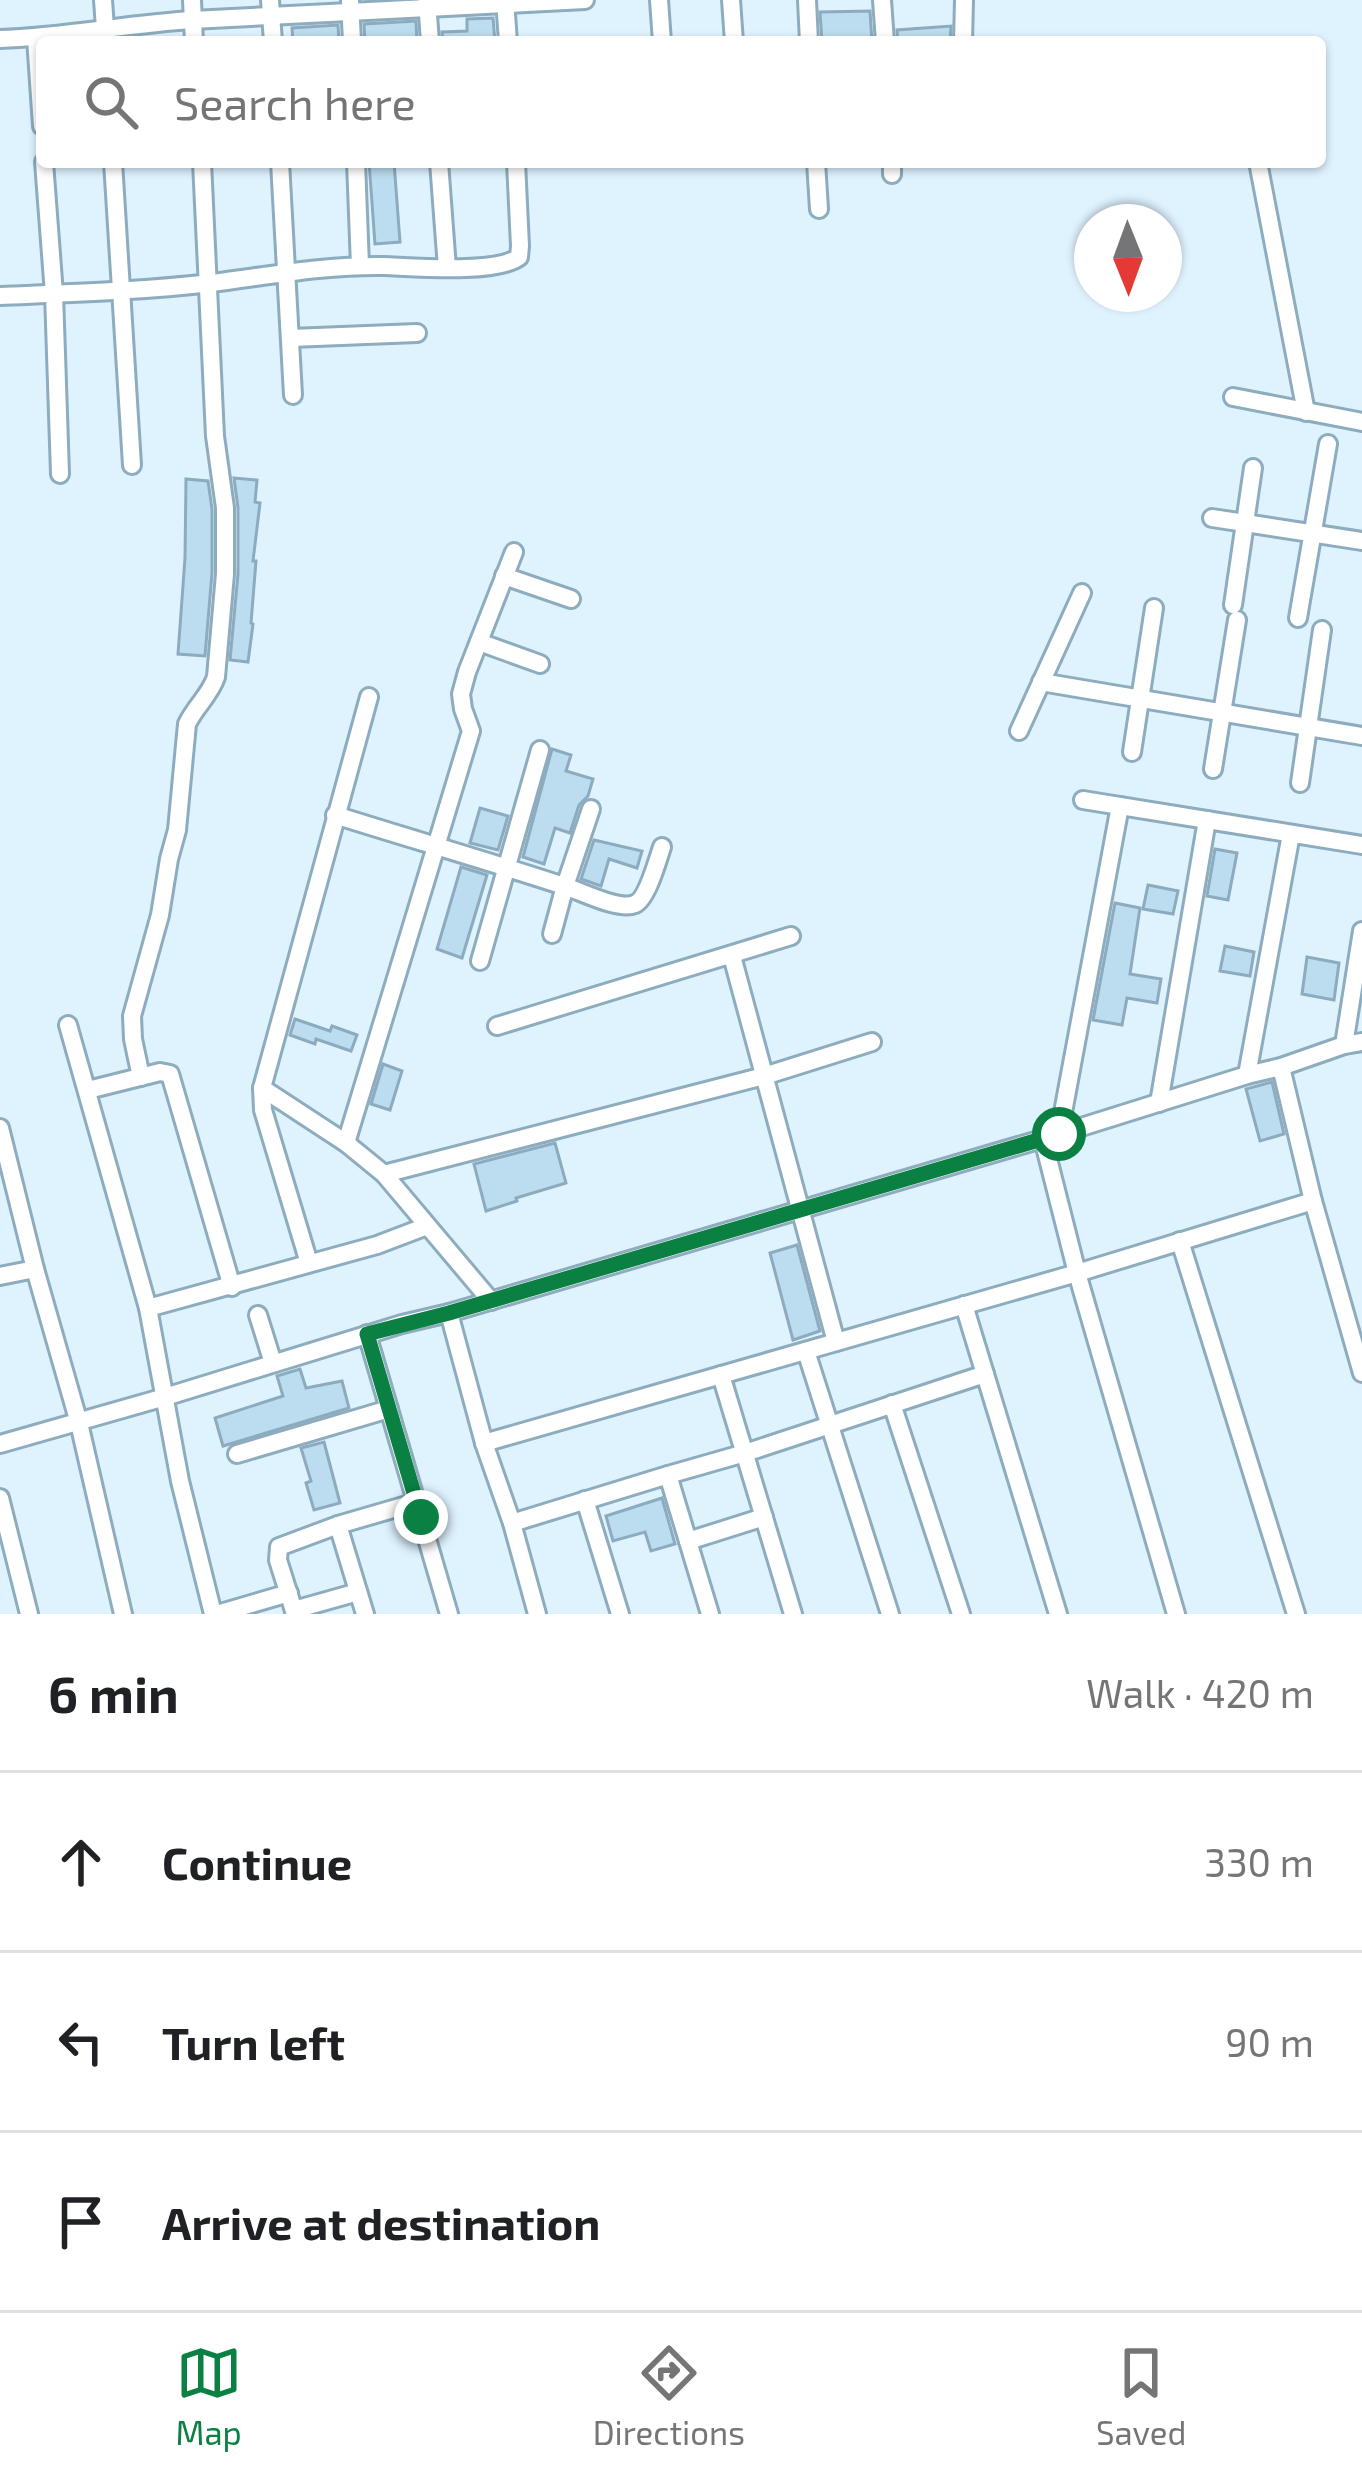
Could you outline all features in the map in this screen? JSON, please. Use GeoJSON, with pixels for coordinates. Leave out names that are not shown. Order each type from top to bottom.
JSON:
{"type":"FeatureCollection","features":[{"type":"Feature","properties":{"kind":"street"},"geometry":{"type":"LineString","coordinates":[[103,0],[105,34]]}},
{"type":"Feature","properties":{"kind":"street"},"geometry":{"type":"LineString","coordinates":[[192,0],[194,36]]}},
{"type":"Feature","properties":{"kind":"street"},"geometry":{"type":"LineString","coordinates":[[70,36],[270,9],[583,0]]}},
{"type":"Feature","properties":{"kind":"street"},"geometry":{"type":"LineString","coordinates":[[659,0],[662,36]]}},
{"type":"Feature","properties":{"kind":"street"},"geometry":{"type":"LineString","coordinates":[[731,0],[734,36]]}},
{"type":"Feature","properties":{"kind":"street"},"geometry":{"type":"LineString","coordinates":[[807,0],[809,36]]}},
{"type":"Feature","properties":{"kind":"street"},"geometry":{"type":"LineString","coordinates":[[882,0],[885,36]]}},
{"type":"Feature","properties":{"kind":"street"},"geometry":{"type":"LineString","coordinates":[[963,36],[964,0]]}},
{"type":"Feature","properties":{"kind":"street"},"geometry":{"type":"LineString","coordinates":[[505,2],[508,36]]}},
{"type":"Feature","properties":{"kind":"street"},"geometry":{"type":"LineString","coordinates":[[427,4],[430,36]]}},
{"type":"Feature","properties":{"kind":"street"},"geometry":{"type":"LineString","coordinates":[[0,39],[36,38]]}},
{"type":"Feature","properties":{"kind":"street"},"geometry":{"type":"LineString","coordinates":[[44,168],[60,473]]}},
{"type":"Feature","properties":{"kind":"street"},"geometry":{"type":"LineString","coordinates":[[113,168],[132,465]]}},
{"type":"Feature","properties":{"kind":"street"},"geometry":{"type":"LineString","coordinates":[[141,1077],[132,1016],[177,830],[187,724],[216,677],[225,574],[225,508],[215,436],[202,168]]}},
{"type":"Feature","properties":{"kind":"street"},"geometry":{"type":"LineString","coordinates":[[280,168],[293,394]]}},
{"type":"Feature","properties":{"kind":"street"},"geometry":{"type":"LineString","coordinates":[[356,168],[360,266]]}},
{"type":"Feature","properties":{"kind":"street"},"geometry":{"type":"LineString","coordinates":[[440,168],[448,268]]}},
{"type":"Feature","properties":{"kind":"street"},"geometry":{"type":"LineString","coordinates":[[0,296],[209,283],[360,266],[503,265],[519,256],[516,168]]}},
{"type":"Feature","properties":{"kind":"street"},"geometry":{"type":"LineString","coordinates":[[817,168],[819,208]]}},
{"type":"Feature","properties":{"kind":"street"},"geometry":{"type":"LineString","coordinates":[[1259,168],[1306,412]]}},
{"type":"Feature","properties":{"kind":"street"},"geometry":{"type":"LineString","coordinates":[[292,338],[417,332]]}},
{"type":"Feature","properties":{"kind":"street"},"geometry":{"type":"LineString","coordinates":[[1233,397],[1362,422]]}},
{"type":"Feature","properties":{"kind":"street"},"geometry":{"type":"LineString","coordinates":[[1298,618],[1328,444]]}},
{"type":"Feature","properties":{"kind":"street"},"geometry":{"type":"LineString","coordinates":[[1213,769],[1252,468]]}},
{"type":"Feature","properties":{"kind":"street"},"geometry":{"type":"LineString","coordinates":[[1212,518],[1362,541]]}},
{"type":"Feature","properties":{"kind":"street"},"geometry":{"type":"LineString","coordinates":[[346,1143],[471,730],[461,694],[514,552]]}},
{"type":"Feature","properties":{"kind":"street"},"geometry":{"type":"LineString","coordinates":[[504,577],[571,599]]}},
{"type":"Feature","properties":{"kind":"street"},"geometry":{"type":"LineString","coordinates":[[1019,731],[1082,593]]}},
{"type":"Feature","properties":{"kind":"street"},"geometry":{"type":"LineString","coordinates":[[1132,752],[1154,608]]}},
{"type":"Feature","properties":{"kind":"street"},"geometry":{"type":"LineString","coordinates":[[1300,783],[1322,630]]}},
{"type":"Feature","properties":{"kind":"street"},"geometry":{"type":"LineString","coordinates":[[479,641],[540,664]]}},
{"type":"Feature","properties":{"kind":"street"},"geometry":{"type":"LineString","coordinates":[[1041,682],[1362,736]]}},
{"type":"Feature","properties":{"kind":"street"},"geometry":{"type":"LineString","coordinates":[[309,1262],[263,1110],[262,1088],[369,698]]}},
{"type":"Feature","properties":{"kind":"street"},"geometry":{"type":"LineString","coordinates":[[480,961],[540,750]]}},
{"type":"Feature","properties":{"kind":"street"},"geometry":{"type":"LineString","coordinates":[[1083,800],[1362,845]]}},
{"type":"Feature","properties":{"kind":"street"},"geometry":{"type":"LineString","coordinates":[[1120,806],[1051,1137],[1077,1273],[1176,1614]]}},
{"type":"Feature","properties":{"kind":"street"},"geometry":{"type":"LineString","coordinates":[[552,934],[591,809]]}},
{"type":"Feature","properties":{"kind":"street"},"geometry":{"type":"LineString","coordinates":[[335,814],[614,904],[634,904],[644,894],[662,847]]}},
{"type":"Feature","properties":{"kind":"street"},"geometry":{"type":"LineString","coordinates":[[1159,1103],[1207,820]]}},
{"type":"Feature","properties":{"kind":"street"},"geometry":{"type":"LineString","coordinates":[[1247,1075],[1291,834]]}},
{"type":"Feature","properties":{"kind":"street"},"geometry":{"type":"LineString","coordinates":[[0,1444],[1353,1044],[1362,931]]}},
{"type":"Feature","properties":{"kind":"street"},"geometry":{"type":"LineString","coordinates":[[497,1026],[791,936]]}},
{"type":"Feature","properties":{"kind":"street"},"geometry":{"type":"LineString","coordinates":[[732,956],[836,1342]]}},
{"type":"Feature","properties":{"kind":"street"},"geometry":{"type":"LineString","coordinates":[[68,1024],[148,1308],[180,1481],[215,1614],[358,1592]]}},
{"type":"Feature","properties":{"kind":"street"},"geometry":{"type":"LineString","coordinates":[[384,1174],[764,1076],[872,1042]]}},
{"type":"Feature","properties":{"kind":"street"},"geometry":{"type":"LineString","coordinates":[[1281,1067],[1362,1373]]}},
{"type":"Feature","properties":{"kind":"street"},"geometry":{"type":"LineString","coordinates":[[88,1090],[160,1072],[170,1074],[232,1287]]}},
{"type":"Feature","properties":{"kind":"street"},"geometry":{"type":"LineString","coordinates":[[262,1088],[384,1174],[491,1300]]}},
{"type":"Feature","properties":{"kind":"street"},"geometry":{"type":"LineString","coordinates":[[0,1128],[79,1423],[123,1614]]}},
{"type":"Feature","properties":{"kind":"street"},"geometry":{"type":"LineString","coordinates":[[484,1443],[1313,1201]]}},
{"type":"Feature","properties":{"kind":"street"},"geometry":{"type":"LineString","coordinates":[[148,1308],[377,1245],[427,1226]]}},
{"type":"Feature","properties":{"kind":"street"},"geometry":{"type":"LineString","coordinates":[[1180,1241],[1296,1614]]}},
{"type":"Feature","properties":{"kind":"street"},"geometry":{"type":"LineString","coordinates":[[0,1276],[35,1268]]}},
{"type":"Feature","properties":{"kind":"street"},"geometry":{"type":"LineString","coordinates":[[964,1305],[1058,1614]]}},
{"type":"Feature","properties":{"kind":"street"},"geometry":{"type":"LineString","coordinates":[[449,1313],[537,1614]]}},
{"type":"Feature","properties":{"kind":"street"},"geometry":{"type":"LineString","coordinates":[[258,1315],[273,1364]]}},
{"type":"Feature","properties":{"kind":"street"},"geometry":{"type":"LineString","coordinates":[[367,1334],[449,1614]]}},
{"type":"Feature","properties":{"kind":"street"},"geometry":{"type":"LineString","coordinates":[[806,1352],[890,1614]]}},
{"type":"Feature","properties":{"kind":"street"},"geometry":{"type":"LineString","coordinates":[[512,1523],[985,1374]]}},
{"type":"Feature","properties":{"kind":"street"},"geometry":{"type":"LineString","coordinates":[[722,1375],[793,1614]]}},
{"type":"Feature","properties":{"kind":"street"},"geometry":{"type":"LineString","coordinates":[[892,1404],[961,1614]]}},
{"type":"Feature","properties":{"kind":"street"},"geometry":{"type":"LineString","coordinates":[[237,1454],[389,1409]]}},
{"type":"Feature","properties":{"kind":"street"},"geometry":{"type":"LineString","coordinates":[[668,1475],[710,1614]]}},
{"type":"Feature","properties":{"kind":"street"},"geometry":{"type":"LineString","coordinates":[[0,1498],[28,1614]]}},
{"type":"Feature","properties":{"kind":"street"},"geometry":{"type":"LineString","coordinates":[[585,1500],[620,1614]]}},
{"type":"Feature","properties":{"kind":"street"},"geometry":{"type":"LineString","coordinates":[[293,1605],[278,1560],[279,1547],[416,1502]]}},
{"type":"Feature","properties":{"kind":"street"},"geometry":{"type":"LineString","coordinates":[[688,1541],[764,1517]]}},
{"type":"Feature","properties":{"kind":"street"},"geometry":{"type":"LineString","coordinates":[[338,1526],[365,1614]]}},
{"type":"Feature","properties":{"kind":"building"},"geometry":{"type":"Polygon","coordinates":[[[870,11],[872,36],[822,36],[820,12],[870,11]]]}},
{"type":"Feature","properties":{"kind":"building"},"geometry":{"type":"Polygon","coordinates":[[[493,18],[494,36],[442,36],[442,32],[467,31],[467,19],[493,18]]]}},
{"type":"Feature","properties":{"kind":"building"},"geometry":{"type":"Polygon","coordinates":[[[416,21],[417,36],[365,36],[364,24],[416,21]]]}},
{"type":"Feature","properties":{"kind":"building"},"geometry":{"type":"Polygon","coordinates":[[[338,25],[339,36],[293,36],[292,28],[338,25]]]}},
{"type":"Feature","properties":{"kind":"building"},"geometry":{"type":"Polygon","coordinates":[[[951,26],[950,36],[898,36],[897,30],[951,26]]]}},
{"type":"Feature","properties":{"kind":"building"},"geometry":{"type":"Polygon","coordinates":[[[369,168],[394,168],[400,242],[375,244],[369,168]]]}},
{"type":"Feature","properties":{"kind":"building"},"geometry":{"type":"Polygon","coordinates":[[[234,478],[257,480],[255,502],[260,503],[248,662],[230,660],[238,574],[234,478]]]}},
{"type":"Feature","properties":{"kind":"building"},"geometry":{"type":"Polygon","coordinates":[[[186,479],[208,481],[212,509],[205,656],[178,654],[186,479]]]}},
{"type":"Feature","properties":{"kind":"building"},"geometry":{"type":"Polygon","coordinates":[[[552,749],[571,755],[566,771],[593,779],[570,833],[555,828],[544,864],[523,857],[552,749]]]}},
{"type":"Feature","properties":{"kind":"building"},"geometry":{"type":"Polygon","coordinates":[[[480,808],[508,816],[498,850],[470,843],[480,808]]]}},
{"type":"Feature","properties":{"kind":"building"},"geometry":{"type":"Polygon","coordinates":[[[594,840],[642,851],[637,868],[609,859],[601,886],[581,879],[594,840]]]}},
{"type":"Feature","properties":{"kind":"building"},"geometry":{"type":"Polygon","coordinates":[[[1215,849],[1237,853],[1228,900],[1207,896],[1215,849]]]}},
{"type":"Feature","properties":{"kind":"building"},"geometry":{"type":"Polygon","coordinates":[[[461,867],[487,875],[462,958],[437,949],[461,867]]]}},
{"type":"Feature","properties":{"kind":"building"},"geometry":{"type":"Polygon","coordinates":[[[1148,885],[1178,891],[1173,914],[1143,909],[1148,885]]]}},
{"type":"Feature","properties":{"kind":"building"},"geometry":{"type":"Polygon","coordinates":[[[1115,903],[1140,908],[1130,974],[1161,979],[1157,1003],[1127,998],[1122,1025],[1093,1020],[1115,903]]]}},
{"type":"Feature","properties":{"kind":"building"},"geometry":{"type":"Polygon","coordinates":[[[1225,946],[1254,952],[1250,976],[1220,971],[1225,946]]]}},
{"type":"Feature","properties":{"kind":"building"},"geometry":{"type":"Polygon","coordinates":[[[1307,957],[1339,963],[1334,1000],[1302,994],[1307,957]]]}},
{"type":"Feature","properties":{"kind":"building"},"geometry":{"type":"Polygon","coordinates":[[[295,1019],[357,1035],[351,1051],[290,1035],[295,1019]]]}},
{"type":"Feature","properties":{"kind":"building"},"geometry":{"type":"Polygon","coordinates":[[[383,1064],[402,1071],[390,1110],[371,1104],[383,1064]]]}},
{"type":"Feature","properties":{"kind":"building"},"geometry":{"type":"Polygon","coordinates":[[[1272,1082],[1284,1134],[1260,1141],[1246,1089],[1272,1082]]]}},
{"type":"Feature","properties":{"kind":"building"},"geometry":{"type":"Polygon","coordinates":[[[555,1143],[566,1183],[486,1211],[474,1164],[555,1143]]]}},
{"type":"Feature","properties":{"kind":"building"},"geometry":{"type":"Polygon","coordinates":[[[797,1245],[820,1331],[793,1340],[770,1253],[797,1245]]]}},
{"type":"Feature","properties":{"kind":"building"},"geometry":{"type":"Polygon","coordinates":[[[300,1369],[306,1388],[342,1381],[349,1408],[223,1446],[215,1418],[283,1396],[277,1376],[300,1369]]]}},
{"type":"Feature","properties":{"kind":"building"},"geometry":{"type":"Polygon","coordinates":[[[324,1442],[340,1503],[314,1510],[301,1448],[324,1442]]]}},
{"type":"Feature","properties":{"kind":"building"},"geometry":{"type":"Polygon","coordinates":[[[662,1498],[675,1544],[651,1551],[645,1532],[613,1541],[606,1516],[662,1498]]]}},
{"type":"Feature","properties":{"kind":"route"},"geometry":{"type":"LineString","coordinates":[[421,1517],[367,1334],[1059,1134]]}}]}
